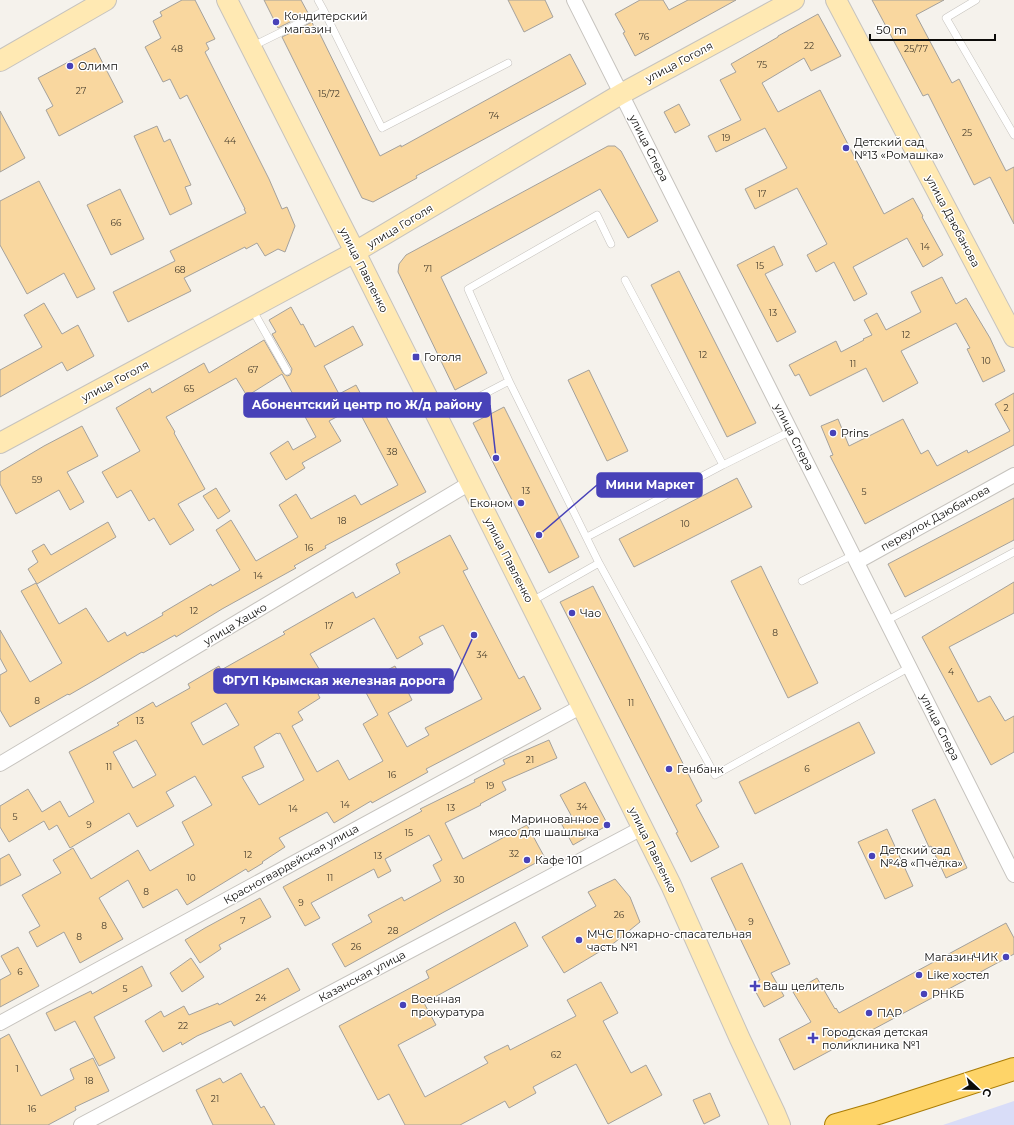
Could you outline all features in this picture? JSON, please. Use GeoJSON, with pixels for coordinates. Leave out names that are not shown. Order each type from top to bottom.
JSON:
{"type":"FeatureCollection","features":[{"type":"Feature","properties":{"kind":"main road"},"geometry":{"type":"LineString","coordinates":[[0,60],[106,0]]}},
{"type":"Feature","properties":{"kind":"main road","name":"улица Павленко"},"geometry":{"type":"LineString","coordinates":[[227,0],[355,252],[671,885],[780,1125]]}},
{"type":"Feature","properties":{"kind":"main road","name":"улица Гоголя"},"geometry":{"type":"LineString","coordinates":[[0,443],[355,252],[621,94],[794,0]]}},
{"type":"Feature","properties":{"kind":"main road","name":"улица Дзюбанова"},"geometry":{"type":"LineString","coordinates":[[836,0],[1014,335]]}},
{"type":"Feature","properties":{"kind":"main road"},"geometry":{"type":"LineString","coordinates":[[836,1125],[1014,1069]]}},
{"type":"Feature","properties":{"kind":"street","name":"улица Спера"},"geometry":{"type":"LineString","coordinates":[[574,0],[1014,875]]}},
{"type":"Feature","properties":{"kind":"street","name":"переулок Дзюбанова"},"geometry":{"type":"LineString","coordinates":[[855,558],[1014,475]]}},
{"type":"Feature","properties":{"kind":"street","name":"улица Хацко"},"geometry":{"type":"LineString","coordinates":[[0,764],[470,483]]}},
{"type":"Feature","properties":{"kind":"street","name":"Красногвардейская улица"},"geometry":{"type":"LineString","coordinates":[[0,1023],[582,706]]}},
{"type":"Feature","properties":{"kind":"street","name":"Казанская улица"},"geometry":{"type":"LineString","coordinates":[[81,1125],[642,828]]}},
{"type":"Feature","properties":{"kind":"lane"},"geometry":{"type":"LineString","coordinates":[[318,0],[382,128],[508,63]]}},
{"type":"Feature","properties":{"kind":"lane"},"geometry":{"type":"LineString","coordinates":[[976,0],[946,18],[1014,135]]}},
{"type":"Feature","properties":{"kind":"lane"},"geometry":{"type":"LineString","coordinates":[[251,47],[324,11]]}},
{"type":"Feature","properties":{"kind":"lane"},"geometry":{"type":"LineString","coordinates":[[611,244],[596,215],[468,289],[509,381],[599,563],[716,775],[910,667]]}},
{"type":"Feature","properties":{"kind":"lane"},"geometry":{"type":"LineString","coordinates":[[625,280],[723,465]]}},
{"type":"Feature","properties":{"kind":"lane"},"geometry":{"type":"LineString","coordinates":[[251,308],[287,371]]}},
{"type":"Feature","properties":{"kind":"lane"},"geometry":{"type":"LineString","coordinates":[[438,418],[509,381]]}},
{"type":"Feature","properties":{"kind":"lane"},"geometry":{"type":"LineString","coordinates":[[587,537],[791,431]]}},
{"type":"Feature","properties":{"kind":"lane"},"geometry":{"type":"LineString","coordinates":[[886,621],[1014,552]]}},
{"type":"Feature","properties":{"kind":"lane"},"geometry":{"type":"LineString","coordinates":[[802,581],[855,558]]}},
{"type":"Feature","properties":{"kind":"lane"},"geometry":{"type":"LineString","coordinates":[[530,602],[599,563]]}},
{"type":"Feature","properties":{"kind":"shaded area"},"geometry":{"type":"Polygon","coordinates":[[[1014,1101],[1014,1125],[943,1125],[1014,1101]]]}},
{"type":"Feature","properties":{"kind":"building"},"geometry":{"type":"Polygon","coordinates":[[[182,0],[195,0],[215,39],[206,43],[209,49],[205,52],[269,179],[282,209],[287,207],[295,226],[285,252],[278,249],[265,256],[257,243],[246,249],[245,247],[184,278],[191,291],[128,322],[113,292],[175,261],[170,251],[246,213],[187,95],[180,99],[170,79],[163,82],[145,47],[161,38],[153,21],[162,16],[160,12],[182,0]]]}},
{"type":"Feature","properties":{"kind":"building"},"geometry":{"type":"Polygon","coordinates":[[[264,0],[301,0],[308,13],[278,28],[264,0]]]}},
{"type":"Feature","properties":{"kind":"building"},"geometry":{"type":"Polygon","coordinates":[[[508,0],[545,0],[553,17],[524,32],[508,0]]]}},
{"type":"Feature","properties":{"kind":"building"},"geometry":{"type":"Polygon","coordinates":[[[640,0],[663,0],[669,10],[688,0],[736,0],[635,56],[623,33],[625,32],[615,14],[640,0]]]}},
{"type":"Feature","properties":{"kind":"building"},"geometry":{"type":"Polygon","coordinates":[[[872,0],[944,0],[916,15],[952,83],[959,79],[1006,171],[1014,167],[1014,224],[990,177],[974,185],[928,94],[923,96],[872,0]]]}},
{"type":"Feature","properties":{"kind":"building"},"geometry":{"type":"Polygon","coordinates":[[[818,14],[841,56],[811,71],[804,58],[762,83],[778,112],[820,90],[884,214],[913,198],[943,255],[923,267],[907,238],[853,267],[867,294],[854,301],[834,262],[816,272],[807,255],[827,244],[797,188],[755,209],[745,189],[787,168],[765,128],[716,152],[708,136],[741,120],[720,80],[736,72],[731,64],[818,14]]]}},
{"type":"Feature","properties":{"kind":"building"},"geometry":{"type":"Polygon","coordinates":[[[312,22],[314,27],[316,26],[380,156],[401,145],[401,147],[570,54],[586,84],[416,176],[417,178],[373,202],[362,198],[282,37],[312,22]]]}},
{"type":"Feature","properties":{"kind":"building"},"geometry":{"type":"Polygon","coordinates":[[[95,48],[123,102],[59,136],[46,110],[53,106],[38,78],[95,48]]]}},
{"type":"Feature","properties":{"kind":"building"},"geometry":{"type":"Polygon","coordinates":[[[679,104],[690,125],[675,133],[664,112],[679,104]]]}},
{"type":"Feature","properties":{"kind":"building"},"geometry":{"type":"Polygon","coordinates":[[[0,111],[25,158],[0,172],[0,111]]]}},
{"type":"Feature","properties":{"kind":"building"},"geometry":{"type":"Polygon","coordinates":[[[157,126],[164,142],[170,139],[191,185],[185,187],[192,204],[170,215],[134,136],[157,126]]]}},
{"type":"Feature","properties":{"kind":"building"},"geometry":{"type":"Polygon","coordinates":[[[608,146],[615,146],[621,151],[658,221],[628,238],[600,189],[441,277],[487,373],[455,390],[398,272],[399,264],[406,255],[608,146]]]}},
{"type":"Feature","properties":{"kind":"building"},"geometry":{"type":"Polygon","coordinates":[[[39,181],[95,289],[77,298],[64,273],[27,294],[0,245],[0,201],[39,181]]]}},
{"type":"Feature","properties":{"kind":"building"},"geometry":{"type":"Polygon","coordinates":[[[120,189],[144,239],[111,255],[87,205],[120,189]]]}},
{"type":"Feature","properties":{"kind":"building"},"geometry":{"type":"Polygon","coordinates":[[[774,246],[783,265],[765,274],[796,332],[777,342],[737,265],[774,246]]]}},
{"type":"Feature","properties":{"kind":"building"},"geometry":{"type":"Polygon","coordinates":[[[679,271],[756,423],[727,437],[651,285],[679,271]]]}},
{"type":"Feature","properties":{"kind":"building"},"geometry":{"type":"Polygon","coordinates":[[[942,277],[956,304],[966,298],[990,338],[1005,371],[983,382],[967,349],[970,348],[956,323],[901,351],[918,383],[883,402],[866,368],[810,396],[799,374],[795,376],[789,365],[836,341],[841,352],[864,340],[863,339],[872,335],[864,320],[877,313],[886,330],[921,312],[911,292],[942,277]]]}},
{"type":"Feature","properties":{"kind":"building"},"geometry":{"type":"Polygon","coordinates":[[[44,303],[62,334],[78,325],[94,356],[67,371],[62,362],[0,397],[0,370],[42,347],[24,315],[44,303]]]}},
{"type":"Feature","properties":{"kind":"building"},"geometry":{"type":"Polygon","coordinates":[[[291,307],[301,325],[303,324],[315,347],[353,326],[363,345],[324,366],[339,394],[356,385],[365,402],[329,421],[341,441],[302,463],[305,468],[286,480],[270,453],[288,441],[293,450],[316,437],[282,374],[247,396],[236,378],[166,417],[205,489],[178,504],[194,530],[170,545],[154,518],[149,521],[131,490],[117,498],[102,472],[140,451],[116,408],[150,388],[152,393],[204,363],[209,373],[264,340],[283,373],[287,376],[290,375],[292,369],[272,334],[276,332],[269,320],[291,307]]]}},
{"type":"Feature","properties":{"kind":"building"},"geometry":{"type":"Polygon","coordinates":[[[589,370],[628,451],[607,461],[568,380],[589,370]]]}},
{"type":"Feature","properties":{"kind":"building"},"geometry":{"type":"Polygon","coordinates":[[[1014,393],[1014,445],[865,524],[830,456],[833,455],[821,426],[838,419],[849,446],[903,419],[921,454],[928,450],[937,466],[967,450],[968,453],[1010,431],[995,404],[1014,393]]]}},
{"type":"Feature","properties":{"kind":"building"},"geometry":{"type":"Polygon","coordinates":[[[381,407],[426,492],[325,546],[326,548],[294,566],[296,568],[222,609],[176,637],[175,635],[143,653],[142,652],[69,695],[68,694],[10,727],[0,710],[0,675],[7,671],[0,658],[0,630],[30,682],[62,663],[21,591],[36,583],[59,624],[86,608],[108,642],[125,632],[127,636],[211,584],[212,586],[240,570],[216,530],[231,520],[256,561],[298,537],[279,505],[296,494],[311,519],[355,495],[361,505],[398,485],[362,417],[381,407]]]}},
{"type":"Feature","properties":{"kind":"building"},"geometry":{"type":"Polygon","coordinates":[[[504,407],[579,557],[549,573],[473,423],[504,407]]]}},
{"type":"Feature","properties":{"kind":"building"},"geometry":{"type":"Polygon","coordinates":[[[82,426],[98,456],[67,472],[84,502],[70,510],[59,490],[16,514],[0,484],[0,472],[82,426]]]}},
{"type":"Feature","properties":{"kind":"building"},"geometry":{"type":"Polygon","coordinates":[[[737,478],[752,507],[634,567],[619,539],[737,478]]]}},
{"type":"Feature","properties":{"kind":"building"},"geometry":{"type":"Polygon","coordinates":[[[216,488],[230,511],[218,519],[203,496],[216,488]]]}},
{"type":"Feature","properties":{"kind":"building"},"geometry":{"type":"Polygon","coordinates":[[[1014,498],[1014,540],[905,597],[888,564],[1014,498]]]}},
{"type":"Feature","properties":{"kind":"building"},"geometry":{"type":"Polygon","coordinates":[[[108,522],[116,537],[37,584],[28,569],[38,562],[32,551],[44,544],[51,555],[108,522]]]}},
{"type":"Feature","properties":{"kind":"building"},"geometry":{"type":"Polygon","coordinates":[[[450,535],[468,569],[463,571],[519,679],[524,676],[541,709],[426,769],[428,772],[372,803],[371,801],[334,823],[327,812],[279,838],[285,847],[248,872],[246,869],[187,905],[177,889],[143,908],[128,880],[99,898],[123,939],[80,963],[64,932],[37,947],[29,932],[40,926],[22,895],[61,873],[53,860],[73,848],[91,879],[138,850],[150,871],[194,845],[182,822],[212,805],[195,776],[166,792],[174,806],[137,827],[129,813],[70,848],[57,825],[49,830],[44,821],[9,842],[0,827],[0,806],[28,789],[42,812],[60,801],[69,817],[94,802],[69,752],[119,725],[117,723],[153,702],[156,707],[190,688],[188,684],[219,666],[221,670],[285,634],[283,632],[353,592],[356,598],[400,573],[396,564],[450,535]],[[374,618],[310,654],[330,687],[318,694],[320,698],[298,712],[303,720],[292,726],[317,772],[338,760],[349,780],[383,761],[363,724],[378,715],[364,689],[378,681],[376,676],[395,666],[412,700],[388,713],[407,747],[429,735],[425,728],[482,699],[443,625],[419,637],[423,644],[397,659],[374,618]],[[226,703],[191,723],[203,745],[239,725],[226,703]],[[277,733],[254,747],[264,767],[242,777],[259,805],[304,780],[280,733],[277,733]],[[136,740],[113,752],[133,788],[156,775],[136,740]]]}},
{"type":"Feature","properties":{"kind":"building"},"geometry":{"type":"Polygon","coordinates":[[[761,566],[818,683],[788,698],[731,581],[761,566]]]}},
{"type":"Feature","properties":{"kind":"building"},"geometry":{"type":"Polygon","coordinates":[[[1014,582],[1014,613],[949,647],[978,702],[990,696],[1005,721],[1014,716],[1014,752],[991,765],[922,637],[1014,582]]]}},
{"type":"Feature","properties":{"kind":"building"},"geometry":{"type":"Polygon","coordinates":[[[593,586],[702,801],[696,805],[719,847],[691,862],[676,833],[678,832],[560,602],[593,586]]]}},
{"type":"Feature","properties":{"kind":"building"},"geometry":{"type":"Polygon","coordinates":[[[859,722],[875,753],[755,814],[739,782],[859,722]]]}},
{"type":"Feature","properties":{"kind":"building"},"geometry":{"type":"Polygon","coordinates":[[[549,740],[557,758],[502,782],[506,790],[480,804],[481,805],[445,823],[463,859],[527,825],[545,858],[345,967],[332,944],[372,922],[368,915],[402,897],[404,901],[441,881],[433,865],[442,860],[429,835],[385,859],[391,871],[378,878],[374,869],[311,903],[320,918],[305,926],[283,887],[422,811],[420,809],[475,782],[474,780],[505,764],[503,760],[549,740]]]}},
{"type":"Feature","properties":{"kind":"building"},"geometry":{"type":"Polygon","coordinates":[[[585,782],[608,825],[573,845],[561,823],[572,817],[560,795],[585,782]]]}},
{"type":"Feature","properties":{"kind":"building"},"geometry":{"type":"Polygon","coordinates":[[[935,799],[967,868],[946,878],[931,846],[929,847],[912,810],[935,799]]]}},
{"type":"Feature","properties":{"kind":"building"},"geometry":{"type":"Polygon","coordinates":[[[887,829],[913,886],[885,899],[858,842],[887,829]]]}},
{"type":"Feature","properties":{"kind":"building"},"geometry":{"type":"Polygon","coordinates":[[[9,854],[21,875],[0,886],[0,859],[9,854]]]}},
{"type":"Feature","properties":{"kind":"building"},"geometry":{"type":"Polygon","coordinates":[[[742,863],[790,964],[771,973],[784,996],[764,1007],[752,985],[760,980],[711,878],[742,863]]]}},
{"type":"Feature","properties":{"kind":"building"},"geometry":{"type":"Polygon","coordinates":[[[615,879],[630,897],[640,922],[614,943],[564,973],[542,937],[596,906],[588,892],[615,879]]]}},
{"type":"Feature","properties":{"kind":"building"},"geometry":{"type":"Polygon","coordinates":[[[260,898],[271,917],[219,945],[221,949],[200,963],[185,940],[260,898]]]}},
{"type":"Feature","properties":{"kind":"building"},"geometry":{"type":"Polygon","coordinates":[[[515,922],[528,946],[424,1003],[436,1025],[398,1045],[425,1097],[488,1063],[484,1057],[508,1045],[510,1050],[576,1016],[567,1000],[601,982],[618,1013],[603,1021],[631,1073],[646,1065],[662,1095],[608,1124],[576,1064],[533,1087],[536,1093],[509,1108],[505,1101],[460,1125],[405,1125],[389,1094],[378,1100],[339,1026],[429,978],[426,971],[515,922]]]}},
{"type":"Feature","properties":{"kind":"building"},"geometry":{"type":"Polygon","coordinates":[[[1006,923],[1014,938],[1014,954],[794,1070],[779,1039],[811,1022],[793,992],[817,978],[835,1009],[836,1008],[839,1013],[1006,923]]]}},
{"type":"Feature","properties":{"kind":"building"},"geometry":{"type":"Polygon","coordinates":[[[18,947],[39,986],[0,1007],[0,980],[11,974],[1,956],[18,947]]]}},
{"type":"Feature","properties":{"kind":"building"},"geometry":{"type":"Polygon","coordinates":[[[191,958],[204,977],[182,992],[170,973],[191,958]]]}},
{"type":"Feature","properties":{"kind":"building"},"geometry":{"type":"Polygon","coordinates":[[[142,966],[152,986],[94,1017],[115,1058],[99,1066],[75,1021],[55,1031],[46,1013],[91,991],[92,994],[142,966]]]}},
{"type":"Feature","properties":{"kind":"building"},"geometry":{"type":"Polygon","coordinates":[[[288,968],[300,990],[234,1026],[231,1021],[197,1036],[182,1045],[181,1042],[163,1052],[145,1021],[161,1011],[164,1017],[184,1006],[189,1015],[218,1003],[219,1005],[288,968]]]}},
{"type":"Feature","properties":{"kind":"building"},"geometry":{"type":"Polygon","coordinates":[[[9,1034],[41,1096],[74,1079],[70,1069],[93,1058],[109,1091],[75,1107],[76,1110],[48,1125],[0,1125],[0,1039],[9,1034]]]}},
{"type":"Feature","properties":{"kind":"building"},"geometry":{"type":"Polygon","coordinates":[[[241,1073],[261,1108],[264,1106],[275,1125],[213,1125],[196,1090],[220,1078],[223,1083],[241,1073]]]}},
{"type":"Feature","properties":{"kind":"building"},"geometry":{"type":"Polygon","coordinates":[[[710,1093],[720,1116],[704,1124],[693,1100],[710,1093]]]}},
{"type":"Feature","properties":{"kind":"place","name":"Кондитерский магазин"},"geometry":{"type":"Point","coordinates":[276,22]}},
{"type":"Feature","properties":{"kind":"place","name":"Олимп"},"geometry":{"type":"Point","coordinates":[70,66]}},
{"type":"Feature","properties":{"kind":"place","name":"Детский сад №13 «Ромашка»"},"geometry":{"type":"Point","coordinates":[846,148]}},
{"type":"Feature","properties":{"kind":"place","name":"Гоголя"},"geometry":{"type":"Point","coordinates":[416,357]}},
{"type":"Feature","properties":{"kind":"place","name":"Prins"},"geometry":{"type":"Point","coordinates":[833,433]}},
{"type":"Feature","properties":{"kind":"place","name":"Абонентский центр по Ж/д району"},"geometry":{"type":"Point","coordinates":[496,458]}},
{"type":"Feature","properties":{"kind":"place","name":"Економ"},"geometry":{"type":"Point","coordinates":[521,503]}},
{"type":"Feature","properties":{"kind":"place","name":"Мини Маркет"},"geometry":{"type":"Point","coordinates":[539,535]}},
{"type":"Feature","properties":{"kind":"place","name":"Чао"},"geometry":{"type":"Point","coordinates":[572,613]}},
{"type":"Feature","properties":{"kind":"place","name":"ФГУП Крымская железная дорога"},"geometry":{"type":"Point","coordinates":[474,635]}},
{"type":"Feature","properties":{"kind":"place","name":"Генбанк"},"geometry":{"type":"Point","coordinates":[669,769]}},
{"type":"Feature","properties":{"kind":"place","name":"Маринованное мясо для шашлыка"},"geometry":{"type":"Point","coordinates":[607,825]}},
{"type":"Feature","properties":{"kind":"place","name":"Детский сад №48 «Пчёлка»"},"geometry":{"type":"Point","coordinates":[872,856]}},
{"type":"Feature","properties":{"kind":"place","name":"Кафе 101"},"geometry":{"type":"Point","coordinates":[527,860]}},
{"type":"Feature","properties":{"kind":"place","name":"МЧС Пожарно-спасательная часть №1"},"geometry":{"type":"Point","coordinates":[579,940]}},
{"type":"Feature","properties":{"kind":"place","name":"МагазинЧИК"},"geometry":{"type":"Point","coordinates":[1006,957]}},
{"type":"Feature","properties":{"kind":"place","name":"Like хостел"},"geometry":{"type":"Point","coordinates":[919,975]}},
{"type":"Feature","properties":{"kind":"place","name":"Ваш целитель"},"geometry":{"type":"Point","coordinates":[755,986]}},
{"type":"Feature","properties":{"kind":"place","name":"РНКБ"},"geometry":{"type":"Point","coordinates":[924,994]}},
{"type":"Feature","properties":{"kind":"place","name":"Военная прокуратура"},"geometry":{"type":"Point","coordinates":[403,1005]}},
{"type":"Feature","properties":{"kind":"place","name":"ПАР"},"geometry":{"type":"Point","coordinates":[869,1013]}},
{"type":"Feature","properties":{"kind":"place","name":"Городская детская поликлиника №1"},"geometry":{"type":"Point","coordinates":[813,1038]}}]}
